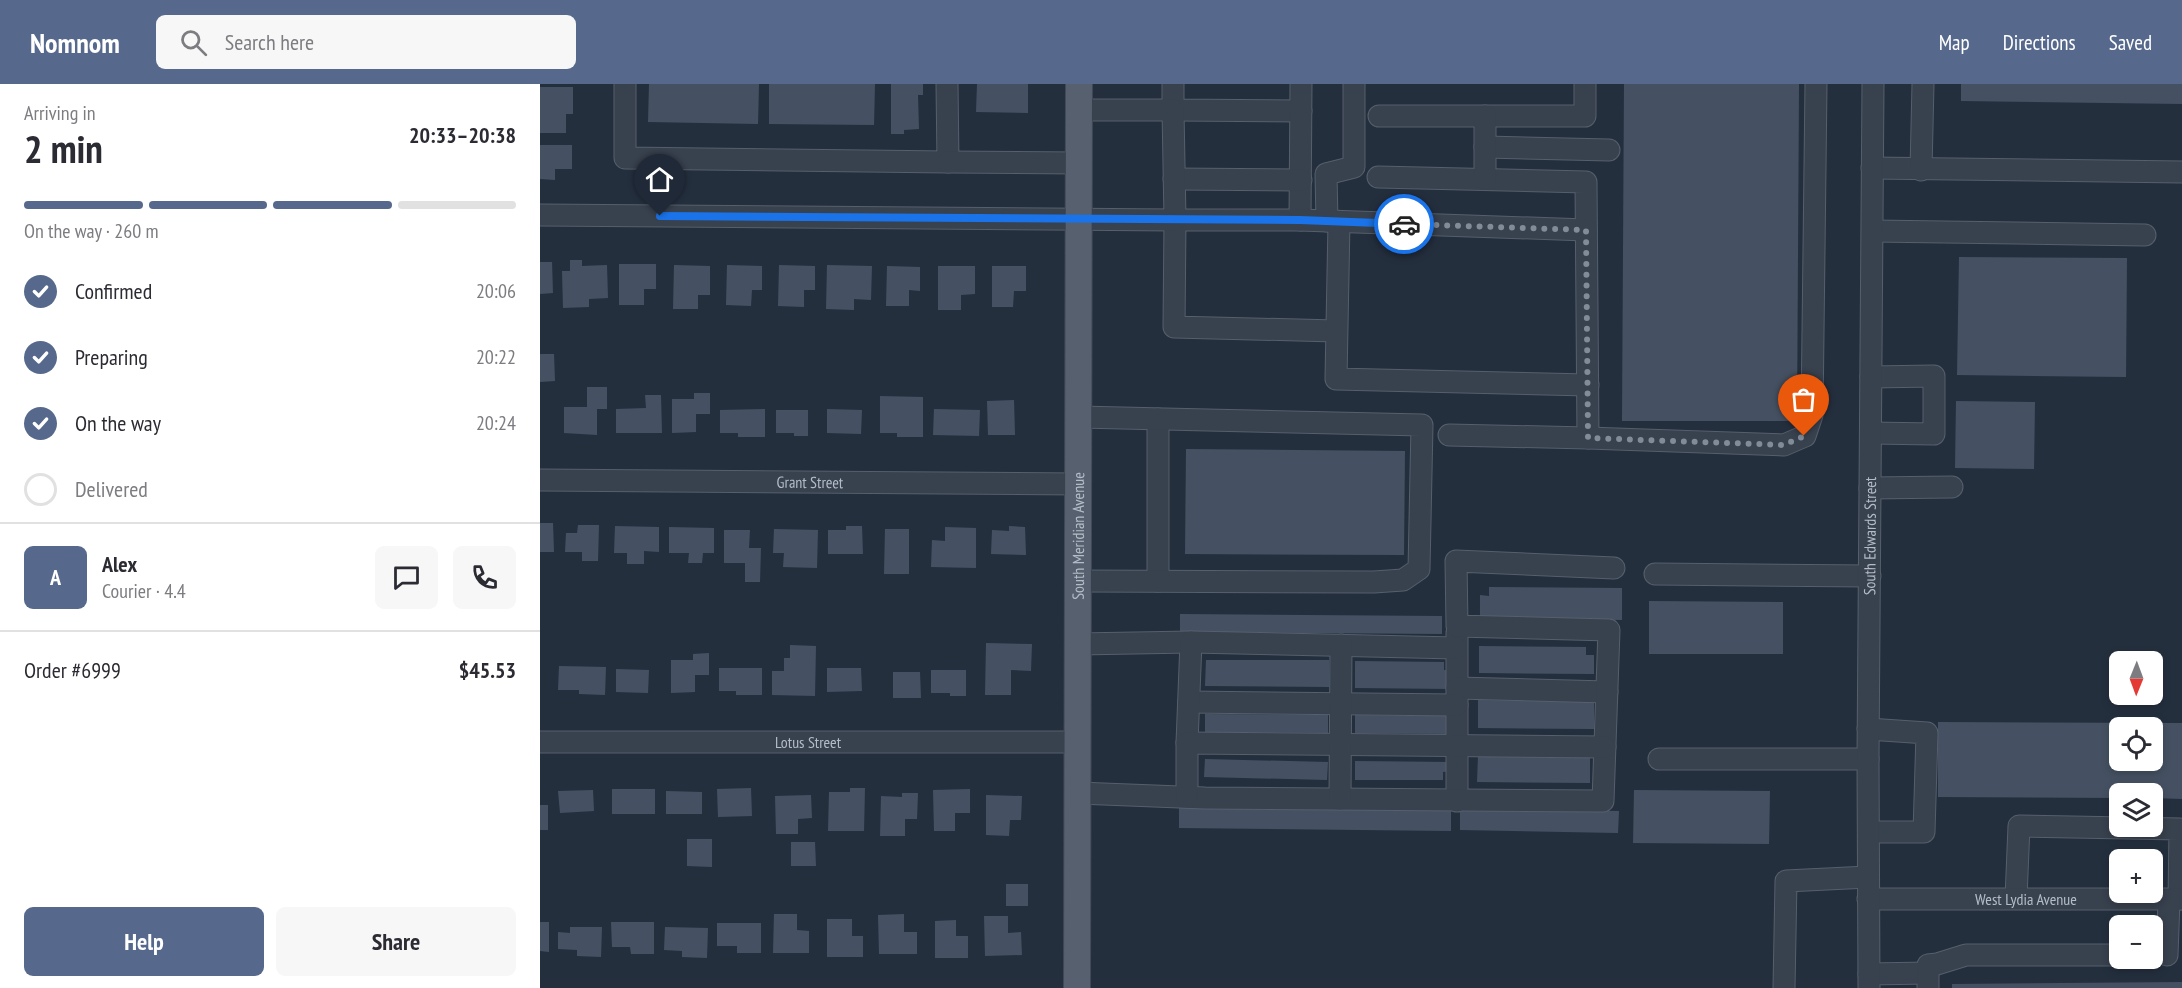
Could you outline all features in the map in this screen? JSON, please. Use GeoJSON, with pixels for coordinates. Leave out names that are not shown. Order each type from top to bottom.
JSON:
{"type":"FeatureCollection","features":[{"type":"Feature","properties":{"kind":"main road","name":"South Meridian Avenue"},"geometry":{"type":"LineString","coordinates":[[1077,988],[1079,84]]}},
{"type":"Feature","properties":{"kind":"street"},"geometry":{"type":"LineString","coordinates":[[625,84],[625,158],[1079,163]]}},
{"type":"Feature","properties":{"kind":"street"},"geometry":{"type":"LineString","coordinates":[[947,84],[948,162]]}},
{"type":"Feature","properties":{"kind":"street"},"geometry":{"type":"LineString","coordinates":[[1173,84],[1174,327],[1336,331]]}},
{"type":"Feature","properties":{"kind":"street"},"geometry":{"type":"LineString","coordinates":[[1300,220],[1301,84]]}},
{"type":"Feature","properties":{"kind":"street"},"geometry":{"type":"LineString","coordinates":[[1354,84],[1354,167],[1326,174],[1333,222],[1336,379],[1588,385]]}},
{"type":"Feature","properties":{"kind":"street"},"geometry":{"type":"LineString","coordinates":[[1379,116],[1586,116],[1585,84]]}},
{"type":"Feature","properties":{"kind":"street"},"geometry":{"type":"LineString","coordinates":[[1449,435],[1784,445],[1804,436],[1812,415],[1816,84]]}},
{"type":"Feature","properties":{"kind":"street","name":"South Edwards Street"},"geometry":{"type":"LineString","coordinates":[[1869,981],[1868,729],[1873,84]]}},
{"type":"Feature","properties":{"kind":"street"},"geometry":{"type":"LineString","coordinates":[[1922,170],[1923,84]]}},
{"type":"Feature","properties":{"kind":"street"},"geometry":{"type":"LineString","coordinates":[[1079,110],[1301,111]]}},
{"type":"Feature","properties":{"kind":"street"},"geometry":{"type":"LineString","coordinates":[[1485,117],[1485,179]]}},
{"type":"Feature","properties":{"kind":"street"},"geometry":{"type":"LineString","coordinates":[[1485,147],[1609,150]]}},
{"type":"Feature","properties":{"kind":"street"},"geometry":{"type":"LineString","coordinates":[[1872,168],[2182,172]]}},
{"type":"Feature","properties":{"kind":"street"},"geometry":{"type":"LineString","coordinates":[[1378,177],[1586,182],[1588,438]]}},
{"type":"Feature","properties":{"kind":"street"},"geometry":{"type":"LineString","coordinates":[[1174,179],[1300,180]]}},
{"type":"Feature","properties":{"kind":"street"},"geometry":{"type":"LineString","coordinates":[[540,215],[1300,220],[1586,230]]}},
{"type":"Feature","properties":{"kind":"street"},"geometry":{"type":"LineString","coordinates":[[1873,231],[2145,235]]}},
{"type":"Feature","properties":{"kind":"street"},"geometry":{"type":"LineString","coordinates":[[1871,377],[1934,376],[1934,434],[1871,433]]}},
{"type":"Feature","properties":{"kind":"street"},"geometry":{"type":"LineString","coordinates":[[1078,581],[1374,582],[1402,580],[1419,569],[1422,426],[1079,417]]}},
{"type":"Feature","properties":{"kind":"street"},"geometry":{"type":"LineString","coordinates":[[1158,419],[1158,581]]}},
{"type":"Feature","properties":{"kind":"street","name":"Grant Street"},"geometry":{"type":"LineString","coordinates":[[540,480],[1079,484]]}},
{"type":"Feature","properties":{"kind":"street"},"geometry":{"type":"LineString","coordinates":[[1870,488],[1952,487]]}},
{"type":"Feature","properties":{"kind":"street"},"geometry":{"type":"LineString","coordinates":[[1457,801],[1456,561],[1614,568]]}},
{"type":"Feature","properties":{"kind":"street"},"geometry":{"type":"LineString","coordinates":[[1655,574],[1870,576]]}},
{"type":"Feature","properties":{"kind":"street"},"geometry":{"type":"LineString","coordinates":[[1078,792],[1187,797],[1603,801],[1609,630],[1457,626]]}},
{"type":"Feature","properties":{"kind":"street"},"geometry":{"type":"LineString","coordinates":[[1078,644],[1191,642],[1456,648]]}},
{"type":"Feature","properties":{"kind":"street"},"geometry":{"type":"LineString","coordinates":[[1187,797],[1191,642]]}},
{"type":"Feature","properties":{"kind":"street"},"geometry":{"type":"LineString","coordinates":[[1340,799],[1341,645]]}},
{"type":"Feature","properties":{"kind":"street"},"geometry":{"type":"LineString","coordinates":[[1189,702],[1340,704],[1607,692]]}},
{"type":"Feature","properties":{"kind":"street"},"geometry":{"type":"LineString","coordinates":[[1868,729],[1927,733],[1924,832],[1869,832]]}},
{"type":"Feature","properties":{"kind":"street","name":"Lotus Street"},"geometry":{"type":"LineString","coordinates":[[540,741],[1078,742]]}},
{"type":"Feature","properties":{"kind":"street"},"geometry":{"type":"LineString","coordinates":[[1187,743],[1605,747]]}},
{"type":"Feature","properties":{"kind":"street"},"geometry":{"type":"LineString","coordinates":[[1659,759],[1868,759]]}},
{"type":"Feature","properties":{"kind":"street"},"geometry":{"type":"LineString","coordinates":[[2016,898],[2019,826],[2180,829],[2176,899],[2167,955]]}},
{"type":"Feature","properties":{"kind":"street"},"geometry":{"type":"LineString","coordinates":[[1784,988],[1785,881],[1868,877]]}},
{"type":"Feature","properties":{"kind":"street","name":"West Lydia Avenue"},"geometry":{"type":"LineString","coordinates":[[1868,899],[2176,899]]}},
{"type":"Feature","properties":{"kind":"street"},"geometry":{"type":"LineString","coordinates":[[1869,981],[1928,981],[1928,965],[1966,955],[2109,955]]}},
{"type":"Feature","properties":{"kind":"building"},"geometry":{"type":"Polygon","coordinates":[[[649,84],[759,84],[758,124],[648,122],[649,84]]]}},
{"type":"Feature","properties":{"kind":"building"},"geometry":{"type":"Polygon","coordinates":[[[769,84],[875,84],[874,125],[769,124],[769,84]]]}},
{"type":"Feature","properties":{"kind":"building"},"geometry":{"type":"Polygon","coordinates":[[[891,84],[923,84],[923,95],[918,95],[919,129],[904,130],[904,134],[891,134],[891,84]]]}},
{"type":"Feature","properties":{"kind":"building"},"geometry":{"type":"Polygon","coordinates":[[[977,84],[1028,84],[1028,113],[976,112],[977,84]]]}},
{"type":"Feature","properties":{"kind":"building"},"geometry":{"type":"Polygon","coordinates":[[[1624,84],[1799,84],[1797,421],[1622,421],[1624,84]]]}},
{"type":"Feature","properties":{"kind":"building"},"geometry":{"type":"Polygon","coordinates":[[[1961,84],[2182,84],[2182,104],[1961,101],[1961,84]]]}},
{"type":"Feature","properties":{"kind":"building"},"geometry":{"type":"Polygon","coordinates":[[[540,87],[573,87],[573,114],[566,114],[566,133],[540,133],[540,87]]]}},
{"type":"Feature","properties":{"kind":"building"},"geometry":{"type":"Polygon","coordinates":[[[540,145],[572,145],[572,169],[555,169],[555,180],[540,179],[540,145]]]}},
{"type":"Feature","properties":{"kind":"building"},"geometry":{"type":"Polygon","coordinates":[[[1959,257],[2127,258],[2126,377],[1957,375],[1959,257]]]}},
{"type":"Feature","properties":{"kind":"building"},"geometry":{"type":"Polygon","coordinates":[[[570,260],[582,260],[582,266],[607,265],[608,298],[589,299],[589,307],[563,308],[562,271],[570,271],[570,260]]]}},
{"type":"Feature","properties":{"kind":"building"},"geometry":{"type":"Polygon","coordinates":[[[540,262],[552,262],[553,293],[540,294],[540,262]]]}},
{"type":"Feature","properties":{"kind":"building"},"geometry":{"type":"Polygon","coordinates":[[[619,264],[656,264],[656,289],[644,289],[644,305],[619,305],[619,264]]]}},
{"type":"Feature","properties":{"kind":"building"},"geometry":{"type":"Polygon","coordinates":[[[674,265],[710,266],[710,295],[698,295],[698,309],[673,309],[674,265]]]}},
{"type":"Feature","properties":{"kind":"building"},"geometry":{"type":"Polygon","coordinates":[[[727,265],[762,266],[762,290],[752,290],[751,306],[726,305],[727,265]]]}},
{"type":"Feature","properties":{"kind":"building"},"geometry":{"type":"Polygon","coordinates":[[[779,265],[815,266],[815,290],[804,290],[804,307],[778,306],[779,265]]]}},
{"type":"Feature","properties":{"kind":"building"},"geometry":{"type":"Polygon","coordinates":[[[827,265],[872,266],[871,300],[854,299],[854,310],[826,309],[827,265]]]}},
{"type":"Feature","properties":{"kind":"building"},"geometry":{"type":"Polygon","coordinates":[[[887,266],[920,267],[920,291],[909,290],[909,306],[886,306],[887,266]]]}},
{"type":"Feature","properties":{"kind":"building"},"geometry":{"type":"Polygon","coordinates":[[[938,266],[975,266],[975,294],[961,295],[961,310],[938,310],[938,266]]]}},
{"type":"Feature","properties":{"kind":"building"},"geometry":{"type":"Polygon","coordinates":[[[992,266],[1026,266],[1026,291],[1014,291],[1013,307],[992,307],[992,266]]]}},
{"type":"Feature","properties":{"kind":"building"},"geometry":{"type":"Polygon","coordinates":[[[540,354],[554,354],[555,381],[540,382],[540,354]]]}},
{"type":"Feature","properties":{"kind":"building"},"geometry":{"type":"Polygon","coordinates":[[[587,387],[607,387],[607,409],[597,409],[597,435],[564,433],[564,407],[587,407],[587,387]]]}},
{"type":"Feature","properties":{"kind":"building"},"geometry":{"type":"Polygon","coordinates":[[[694,393],[710,393],[710,414],[696,414],[696,432],[672,433],[672,399],[694,399],[694,393]]]}},
{"type":"Feature","properties":{"kind":"building"},"geometry":{"type":"Polygon","coordinates":[[[645,395],[661,395],[662,433],[616,433],[616,409],[646,408],[645,395]]]}},
{"type":"Feature","properties":{"kind":"building"},"geometry":{"type":"Polygon","coordinates":[[[880,396],[923,397],[923,437],[897,437],[897,433],[880,433],[880,396]]]}},
{"type":"Feature","properties":{"kind":"building"},"geometry":{"type":"Polygon","coordinates":[[[1014,400],[1015,435],[988,435],[987,401],[1014,400]]]}},
{"type":"Feature","properties":{"kind":"building"},"geometry":{"type":"Polygon","coordinates":[[[1956,401],[2035,402],[2034,469],[1955,468],[1956,401]]]}},
{"type":"Feature","properties":{"kind":"building"},"geometry":{"type":"Polygon","coordinates":[[[765,409],[765,437],[738,437],[738,433],[720,433],[720,410],[765,409]]]}},
{"type":"Feature","properties":{"kind":"building"},"geometry":{"type":"Polygon","coordinates":[[[827,409],[862,410],[861,434],[827,433],[827,409]]]}},
{"type":"Feature","properties":{"kind":"building"},"geometry":{"type":"Polygon","coordinates":[[[934,409],[980,410],[979,436],[933,435],[934,409]]]}},
{"type":"Feature","properties":{"kind":"building"},"geometry":{"type":"Polygon","coordinates":[[[776,410],[808,410],[808,436],[776,433],[776,410]]]}},
{"type":"Feature","properties":{"kind":"building"},"geometry":{"type":"Polygon","coordinates":[[[1186,449],[1405,451],[1404,555],[1185,554],[1186,449]]]}},
{"type":"Feature","properties":{"kind":"building"},"geometry":{"type":"Polygon","coordinates":[[[540,523],[553,523],[554,552],[540,552],[540,523]]]}},
{"type":"Feature","properties":{"kind":"building"},"geometry":{"type":"Polygon","coordinates":[[[578,525],[599,525],[598,561],[582,561],[582,552],[565,552],[566,533],[577,533],[578,525]]]}},
{"type":"Feature","properties":{"kind":"building"},"geometry":{"type":"Polygon","coordinates":[[[615,526],[659,527],[659,552],[644,551],[644,564],[627,564],[627,553],[614,553],[615,526]]]}},
{"type":"Feature","properties":{"kind":"building"},"geometry":{"type":"Polygon","coordinates":[[[846,526],[862,526],[863,554],[828,554],[828,530],[846,530],[846,526]]]}},
{"type":"Feature","properties":{"kind":"building"},"geometry":{"type":"Polygon","coordinates":[[[1009,526],[1025,527],[1026,555],[991,554],[992,530],[1009,531],[1009,526]]]}},
{"type":"Feature","properties":{"kind":"building"},"geometry":{"type":"Polygon","coordinates":[[[669,527],[714,528],[714,553],[703,553],[702,563],[688,563],[689,553],[669,553],[669,527]]]}},
{"type":"Feature","properties":{"kind":"building"},"geometry":{"type":"Polygon","coordinates":[[[945,527],[976,528],[976,568],[931,567],[932,540],[945,541],[945,527]]]}},
{"type":"Feature","properties":{"kind":"building"},"geometry":{"type":"Polygon","coordinates":[[[774,529],[818,530],[817,568],[783,567],[784,553],[773,553],[774,529]]]}},
{"type":"Feature","properties":{"kind":"building"},"geometry":{"type":"Polygon","coordinates":[[[885,529],[909,529],[909,574],[884,574],[885,529]]]}},
{"type":"Feature","properties":{"kind":"building"},"geometry":{"type":"Polygon","coordinates":[[[724,530],[750,530],[749,548],[761,548],[760,582],[745,582],[745,563],[724,563],[724,530]]]}},
{"type":"Feature","properties":{"kind":"building"},"geometry":{"type":"Polygon","coordinates":[[[1489,587],[1622,588],[1622,620],[1480,618],[1480,595],[1489,596],[1489,587]]]}},
{"type":"Feature","properties":{"kind":"building"},"geometry":{"type":"Polygon","coordinates":[[[1649,601],[1783,602],[1783,654],[1649,654],[1649,601]]]}},
{"type":"Feature","properties":{"kind":"building"},"geometry":{"type":"Polygon","coordinates":[[[1180,614],[1442,616],[1442,634],[1180,632],[1180,614]]]}},
{"type":"Feature","properties":{"kind":"building"},"geometry":{"type":"Polygon","coordinates":[[[986,643],[1032,644],[1031,671],[1011,670],[1011,695],[985,695],[986,643]]]}},
{"type":"Feature","properties":{"kind":"building"},"geometry":{"type":"Polygon","coordinates":[[[790,645],[816,646],[815,696],[772,695],[772,671],[784,671],[784,658],[790,658],[790,645]]]}},
{"type":"Feature","properties":{"kind":"building"},"geometry":{"type":"Polygon","coordinates":[[[1479,646],[1586,647],[1586,655],[1594,655],[1594,674],[1479,673],[1479,646]]]}},
{"type":"Feature","properties":{"kind":"building"},"geometry":{"type":"Polygon","coordinates":[[[709,653],[709,675],[695,675],[695,692],[671,693],[671,660],[693,660],[693,654],[709,653]]]}},
{"type":"Feature","properties":{"kind":"building"},"geometry":{"type":"Polygon","coordinates":[[[1206,660],[1329,660],[1329,687],[1205,686],[1206,660]]]}},
{"type":"Feature","properties":{"kind":"building"},"geometry":{"type":"Polygon","coordinates":[[[1355,661],[1444,662],[1444,670],[1453,671],[1452,689],[1355,688],[1355,661]]]}},
{"type":"Feature","properties":{"kind":"building"},"geometry":{"type":"Polygon","coordinates":[[[559,666],[606,667],[605,695],[579,694],[579,690],[558,690],[559,666]]]}},
{"type":"Feature","properties":{"kind":"building"},"geometry":{"type":"Polygon","coordinates":[[[719,668],[762,668],[762,695],[736,695],[736,691],[719,691],[719,668]]]}},
{"type":"Feature","properties":{"kind":"building"},"geometry":{"type":"Polygon","coordinates":[[[827,668],[861,668],[862,691],[827,692],[827,668]]]}},
{"type":"Feature","properties":{"kind":"building"},"geometry":{"type":"Polygon","coordinates":[[[616,669],[649,670],[648,693],[616,692],[616,669]]]}},
{"type":"Feature","properties":{"kind":"building"},"geometry":{"type":"Polygon","coordinates":[[[931,670],[966,670],[966,696],[931,693],[931,670]]]}},
{"type":"Feature","properties":{"kind":"building"},"geometry":{"type":"Polygon","coordinates":[[[893,672],[920,672],[921,698],[893,698],[893,672]]]}},
{"type":"Feature","properties":{"kind":"building"},"geometry":{"type":"Polygon","coordinates":[[[1478,700],[1594,701],[1594,729],[1478,728],[1478,700]]]}},
{"type":"Feature","properties":{"kind":"building"},"geometry":{"type":"Polygon","coordinates":[[[1205,714],[1328,715],[1328,733],[1205,732],[1205,714]]]}},
{"type":"Feature","properties":{"kind":"building"},"geometry":{"type":"Polygon","coordinates":[[[1355,715],[1452,716],[1452,734],[1355,733],[1355,715]]]}},
{"type":"Feature","properties":{"kind":"building"},"geometry":{"type":"Polygon","coordinates":[[[1938,722],[2109,723],[2109,771],[2163,771],[2163,723],[2182,723],[2182,799],[2163,798],[2163,783],[2109,783],[2109,798],[1938,797],[1938,722]]]}},
{"type":"Feature","properties":{"kind":"building"},"geometry":{"type":"Polygon","coordinates":[[[1478,756],[1590,757],[1590,783],[1477,782],[1478,756]]]}},
{"type":"Feature","properties":{"kind":"building"},"geometry":{"type":"Polygon","coordinates":[[[1205,759],[1328,762],[1327,780],[1204,777],[1205,759]]]}},
{"type":"Feature","properties":{"kind":"building"},"geometry":{"type":"Polygon","coordinates":[[[1355,761],[1452,762],[1452,771],[1443,772],[1443,780],[1355,780],[1355,761]]]}},
{"type":"Feature","properties":{"kind":"building"},"geometry":{"type":"Polygon","coordinates":[[[751,788],[752,816],[718,817],[717,789],[751,788]]]}},
{"type":"Feature","properties":{"kind":"building"},"geometry":{"type":"Polygon","coordinates":[[[850,788],[865,788],[864,831],[828,831],[829,792],[850,792],[850,788]]]}},
{"type":"Feature","properties":{"kind":"building"},"geometry":{"type":"Polygon","coordinates":[[[612,789],[655,789],[655,814],[612,814],[612,789]]]}},
{"type":"Feature","properties":{"kind":"building"},"geometry":{"type":"Polygon","coordinates":[[[970,789],[970,813],[955,813],[955,831],[934,831],[933,790],[970,789]]]}},
{"type":"Feature","properties":{"kind":"building"},"geometry":{"type":"Polygon","coordinates":[[[593,790],[594,811],[560,813],[558,791],[593,790]]]}},
{"type":"Feature","properties":{"kind":"building"},"geometry":{"type":"Polygon","coordinates":[[[1634,790],[1770,791],[1769,844],[1633,843],[1634,790]]]}},
{"type":"Feature","properties":{"kind":"building"},"geometry":{"type":"Polygon","coordinates":[[[666,791],[702,792],[702,814],[666,814],[666,791]]]}},
{"type":"Feature","properties":{"kind":"building"},"geometry":{"type":"Polygon","coordinates":[[[902,793],[918,793],[917,819],[905,819],[905,836],[880,836],[881,796],[902,797],[902,793]]]}},
{"type":"Feature","properties":{"kind":"building"},"geometry":{"type":"Polygon","coordinates":[[[811,795],[812,818],[798,819],[798,834],[776,834],[775,796],[811,795]]]}},
{"type":"Feature","properties":{"kind":"building"},"geometry":{"type":"Polygon","coordinates":[[[986,795],[1022,796],[1021,820],[1010,820],[1009,836],[986,835],[986,795]]]}},
{"type":"Feature","properties":{"kind":"building"},"geometry":{"type":"Polygon","coordinates":[[[540,805],[548,805],[548,830],[540,830],[540,805]]]}},
{"type":"Feature","properties":{"kind":"building"},"geometry":{"type":"Polygon","coordinates":[[[1179,806],[1451,808],[1451,831],[1179,828],[1179,806]]]}},
{"type":"Feature","properties":{"kind":"building"},"geometry":{"type":"Polygon","coordinates":[[[1460,808],[1619,811],[1618,833],[1460,830],[1460,808]]]}},
{"type":"Feature","properties":{"kind":"building"},"geometry":{"type":"Polygon","coordinates":[[[687,839],[712,839],[712,867],[687,866],[687,839]]]}},
{"type":"Feature","properties":{"kind":"building"},"geometry":{"type":"Polygon","coordinates":[[[791,842],[815,842],[816,866],[791,866],[791,842]]]}},
{"type":"Feature","properties":{"kind":"building"},"geometry":{"type":"Polygon","coordinates":[[[1006,884],[1028,884],[1028,906],[1006,906],[1006,884]]]}},
{"type":"Feature","properties":{"kind":"building"},"geometry":{"type":"Polygon","coordinates":[[[774,914],[797,914],[797,930],[809,931],[809,953],[773,953],[774,914]]]}},
{"type":"Feature","properties":{"kind":"building"},"geometry":{"type":"Polygon","coordinates":[[[904,914],[904,932],[917,932],[917,954],[879,954],[878,915],[904,914]]]}},
{"type":"Feature","properties":{"kind":"building"},"geometry":{"type":"Polygon","coordinates":[[[984,916],[1008,916],[1008,933],[1021,932],[1022,955],[985,956],[984,916]]]}},
{"type":"Feature","properties":{"kind":"building"},"geometry":{"type":"Polygon","coordinates":[[[827,919],[852,919],[852,936],[863,936],[863,957],[827,957],[827,919]]]}},
{"type":"Feature","properties":{"kind":"building"},"geometry":{"type":"Polygon","coordinates":[[[956,920],[956,936],[968,936],[968,958],[935,958],[935,921],[956,920]]]}},
{"type":"Feature","properties":{"kind":"building"},"geometry":{"type":"Polygon","coordinates":[[[540,922],[549,922],[549,952],[540,951],[540,922]]]}},
{"type":"Feature","properties":{"kind":"building"},"geometry":{"type":"Polygon","coordinates":[[[611,922],[654,922],[654,954],[631,954],[630,947],[612,947],[611,922]]]}},
{"type":"Feature","properties":{"kind":"building"},"geometry":{"type":"Polygon","coordinates":[[[717,923],[761,923],[761,953],[737,953],[737,946],[717,946],[717,923]]]}},
{"type":"Feature","properties":{"kind":"building"},"geometry":{"type":"Polygon","coordinates":[[[570,927],[602,927],[601,957],[577,956],[577,950],[558,949],[558,932],[570,933],[570,927]]]}},
{"type":"Feature","properties":{"kind":"building"},"geometry":{"type":"Polygon","coordinates":[[[665,927],[708,928],[707,958],[682,957],[682,951],[664,950],[665,927]]]}},
{"type":"Feature","properties":{"kind":"building"},"geometry":{"type":"Polygon","coordinates":[[[2182,982],[2182,988],[1952,988],[1952,984],[2182,982]]]}},
{"type":"Feature","properties":{"kind":"way so far"},"geometry":{"type":"LineString","coordinates":[[1404,224],[1586,230],[1588,438],[1784,445],[1804,436]]}},
{"type":"Feature","properties":{"kind":"route"},"geometry":{"type":"LineString","coordinates":[[660,216],[1300,220],[1404,224]]}}]}
